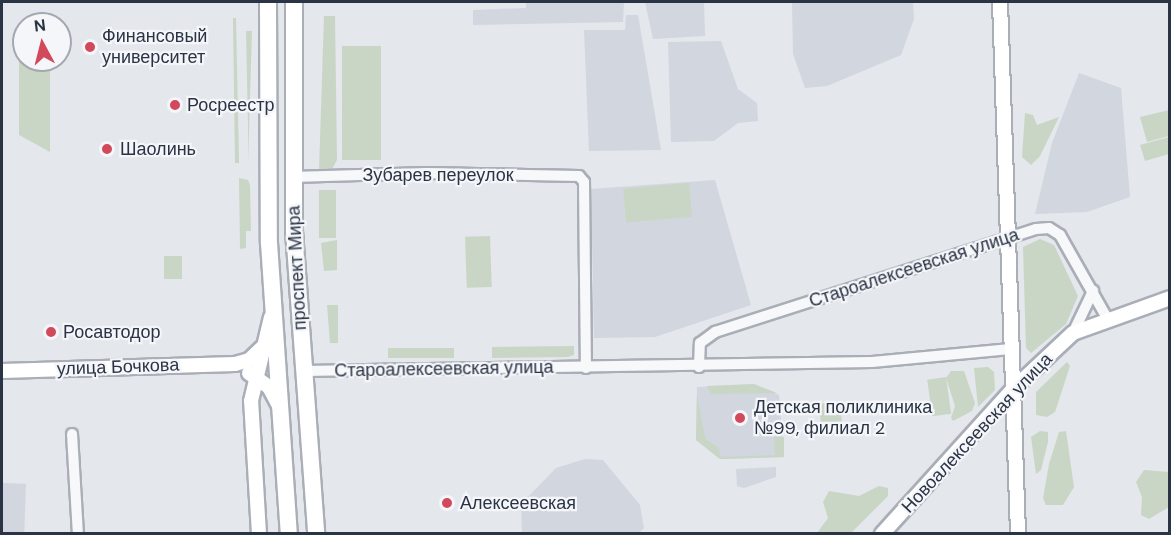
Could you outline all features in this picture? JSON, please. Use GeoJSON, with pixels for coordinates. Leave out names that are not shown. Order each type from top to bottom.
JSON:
{"type":"FeatureCollection","features":[{"type":"Feature","properties":{"kind":"main road","name":"проспект Мира"},"geometry":{"type":"LineString","coordinates":[[268,2],[266,169],[279,406],[289,534]]}},
{"type":"Feature","properties":{"kind":"main road","name":"проспект Мира"},"geometry":{"type":"LineString","coordinates":[[294,2],[292,177],[303,371],[316,534]]}},
{"type":"Feature","properties":{"kind":"street"},"geometry":{"type":"LineString","coordinates":[[1000,2],[1006,238],[1018,534]]}},
{"type":"Feature","properties":{"kind":"street","name":"Зубарев переулок"},"geometry":{"type":"LineString","coordinates":[[292,177],[427,173],[583,178],[586,368]]}},
{"type":"Feature","properties":{"kind":"street","name":"Староалексеевская улица"},"geometry":{"type":"LineString","coordinates":[[699,368],[700,343],[715,332],[1036,229],[1057,232],[1108,320]]}},
{"type":"Feature","properties":{"kind":"street","name":"Новоалексеевская улица"},"geometry":{"type":"LineString","coordinates":[[882,534],[1012,390],[1073,333],[1093,291]]}},
{"type":"Feature","properties":{"kind":"street","name":"Новоалексеевская улица"},"geometry":{"type":"LineString","coordinates":[[1073,333],[1170,298]]}},
{"type":"Feature","properties":{"kind":"street"},"geometry":{"type":"LineString","coordinates":[[259,534],[251,401],[255,376],[273,310]]}},
{"type":"Feature","properties":{"kind":"street","name":"улица Бочкова"},"geometry":{"type":"LineString","coordinates":[[2,371],[235,364],[257,355],[262,348]]}},
{"type":"Feature","properties":{"kind":"street","name":"Староалексеевская улица"},"geometry":{"type":"LineString","coordinates":[[303,371],[699,368],[872,362],[1010,349]]}},
{"type":"Feature","properties":{"kind":"street"},"geometry":{"type":"LineString","coordinates":[[235,364],[269,387],[279,406]]}},
{"type":"Feature","properties":{"kind":"street"},"geometry":{"type":"LineString","coordinates":[[72,434],[78,534]]}},
{"type":"Feature","properties":{"kind":"shaded area"},"geometry":{"type":"Polygon","coordinates":[[[526,2],[624,2],[623,22],[473,25],[473,10],[526,8],[526,2]]]}},
{"type":"Feature","properties":{"kind":"shaded area"},"geometry":{"type":"Polygon","coordinates":[[[645,2],[704,2],[705,36],[653,39],[645,2]]]}},
{"type":"Feature","properties":{"kind":"shaded area"},"geometry":{"type":"Polygon","coordinates":[[[792,2],[913,2],[914,19],[901,55],[827,86],[805,88],[793,54],[792,2]]]}},
{"type":"Feature","properties":{"kind":"shaded area"},"geometry":{"type":"Polygon","coordinates":[[[626,15],[638,15],[661,150],[589,151],[584,30],[625,30],[626,15]]]}},
{"type":"Feature","properties":{"kind":"shaded area"},"geometry":{"type":"Polygon","coordinates":[[[721,41],[738,89],[757,103],[758,121],[738,123],[714,141],[671,142],[668,42],[721,41]]]}},
{"type":"Feature","properties":{"kind":"shaded area"},"geometry":{"type":"Polygon","coordinates":[[[1079,73],[1121,88],[1130,197],[1087,212],[1035,214],[1052,143],[1079,73]]]}},
{"type":"Feature","properties":{"kind":"shaded area"},"geometry":{"type":"Polygon","coordinates":[[[715,180],[751,305],[655,337],[594,338],[591,189],[715,180]]]}},
{"type":"Feature","properties":{"kind":"shaded area","name":"Детская поликлиника №99, филиал 2"},"geometry":{"type":"Polygon","coordinates":[[[754,384],[779,395],[784,457],[720,459],[696,440],[697,387],[754,384]]]}},
{"type":"Feature","properties":{"kind":"shaded area"},"geometry":{"type":"Polygon","coordinates":[[[585,459],[603,460],[640,505],[644,528],[638,534],[522,533],[521,504],[556,468],[585,459]]]}},
{"type":"Feature","properties":{"kind":"shaded area"},"geometry":{"type":"Polygon","coordinates":[[[776,467],[776,477],[744,488],[737,486],[736,469],[776,467]]]}},
{"type":"Feature","properties":{"kind":"shaded area"},"geometry":{"type":"Polygon","coordinates":[[[2,483],[26,484],[24,534],[2,533],[2,483]]]}},
{"type":"Feature","properties":{"kind":"green space"},"geometry":{"type":"Polygon","coordinates":[[[324,16],[335,16],[337,160],[332,169],[319,170],[324,16]]]}},
{"type":"Feature","properties":{"kind":"green space"},"geometry":{"type":"Polygon","coordinates":[[[233,18],[236,18],[239,163],[235,163],[233,18]]]}},
{"type":"Feature","properties":{"kind":"green space"},"geometry":{"type":"Polygon","coordinates":[[[246,31],[252,31],[248,163],[248,125],[246,31]]]}},
{"type":"Feature","properties":{"kind":"green space"},"geometry":{"type":"Polygon","coordinates":[[[342,46],[381,46],[381,160],[342,160],[342,46]]]}},
{"type":"Feature","properties":{"kind":"green space"},"geometry":{"type":"Polygon","coordinates":[[[19,72],[50,72],[50,152],[19,135],[19,72]]]}},
{"type":"Feature","properties":{"kind":"green space"},"geometry":{"type":"Polygon","coordinates":[[[1169,110],[1169,136],[1147,142],[1140,117],[1169,110]]]}},
{"type":"Feature","properties":{"kind":"green space"},"geometry":{"type":"Polygon","coordinates":[[[1025,113],[1033,115],[1037,125],[1059,117],[1040,156],[1031,165],[1022,157],[1025,113]]]}},
{"type":"Feature","properties":{"kind":"green space"},"geometry":{"type":"Polygon","coordinates":[[[1169,137],[1169,154],[1145,161],[1140,145],[1169,137]]]}},
{"type":"Feature","properties":{"kind":"green space"},"geometry":{"type":"Polygon","coordinates":[[[239,178],[248,180],[250,185],[251,231],[246,231],[246,248],[240,249],[239,178]]]}},
{"type":"Feature","properties":{"kind":"green space"},"geometry":{"type":"Polygon","coordinates":[[[689,183],[692,217],[626,223],[623,189],[689,183]]]}},
{"type":"Feature","properties":{"kind":"green space"},"geometry":{"type":"Polygon","coordinates":[[[319,190],[336,190],[336,238],[319,238],[319,190]]]}},
{"type":"Feature","properties":{"kind":"green space"},"geometry":{"type":"Polygon","coordinates":[[[490,236],[492,287],[467,288],[465,237],[490,236]]]}},
{"type":"Feature","properties":{"kind":"green space"},"geometry":{"type":"Polygon","coordinates":[[[1040,239],[1054,245],[1078,296],[1066,324],[1031,353],[1026,348],[1023,247],[1040,239]]]}},
{"type":"Feature","properties":{"kind":"green space"},"geometry":{"type":"Polygon","coordinates":[[[337,240],[337,270],[324,271],[321,243],[337,240]]]}},
{"type":"Feature","properties":{"kind":"green space"},"geometry":{"type":"Polygon","coordinates":[[[164,256],[182,256],[182,279],[164,279],[164,256]]]}},
{"type":"Feature","properties":{"kind":"green space"},"geometry":{"type":"Polygon","coordinates":[[[327,305],[338,305],[338,343],[330,343],[327,305]]]}},
{"type":"Feature","properties":{"kind":"green space"},"geometry":{"type":"Polygon","coordinates":[[[574,346],[574,355],[568,357],[492,358],[492,347],[574,346]]]}},
{"type":"Feature","properties":{"kind":"green space"},"geometry":{"type":"Polygon","coordinates":[[[388,348],[454,348],[454,358],[388,358],[388,348]]]}},
{"type":"Feature","properties":{"kind":"green space"},"geometry":{"type":"Polygon","coordinates":[[[1067,362],[1070,366],[1055,412],[1047,417],[1036,415],[1036,392],[1067,362]]]}},
{"type":"Feature","properties":{"kind":"green space"},"geometry":{"type":"Polygon","coordinates":[[[988,367],[994,372],[995,390],[978,407],[974,368],[988,367]]]}},
{"type":"Feature","properties":{"kind":"green space"},"geometry":{"type":"Polygon","coordinates":[[[951,371],[964,371],[975,403],[972,411],[953,421],[951,418],[955,406],[946,378],[951,371]]]}},
{"type":"Feature","properties":{"kind":"green space"},"geometry":{"type":"Polygon","coordinates":[[[946,377],[951,414],[932,416],[927,380],[946,377]]]}},
{"type":"Feature","properties":{"kind":"green space"},"geometry":{"type":"Polygon","coordinates":[[[754,384],[777,393],[711,394],[707,386],[754,384]]]}},
{"type":"Feature","properties":{"kind":"green space"},"geometry":{"type":"Polygon","coordinates":[[[697,394],[705,438],[719,448],[720,457],[775,455],[774,437],[784,437],[784,457],[720,459],[696,440],[697,394]]]}},
{"type":"Feature","properties":{"kind":"green space"},"geometry":{"type":"Polygon","coordinates":[[[840,402],[843,434],[822,436],[819,404],[840,402]]]}},
{"type":"Feature","properties":{"kind":"green space"},"geometry":{"type":"Polygon","coordinates":[[[1040,431],[1048,432],[1048,442],[1041,470],[1036,474],[1031,437],[1040,431]]]}},
{"type":"Feature","properties":{"kind":"green space"},"geometry":{"type":"Polygon","coordinates":[[[1066,431],[1074,487],[1063,505],[1046,505],[1043,498],[1049,464],[1059,432],[1066,431]]]}},
{"type":"Feature","properties":{"kind":"green space"},"geometry":{"type":"Polygon","coordinates":[[[1144,470],[1169,472],[1169,507],[1149,519],[1141,515],[1142,497],[1136,482],[1144,470]]]}},
{"type":"Feature","properties":{"kind":"green space"},"geometry":{"type":"Polygon","coordinates":[[[879,486],[888,488],[888,496],[851,533],[817,533],[828,518],[823,502],[829,491],[859,496],[879,486]]]}},
{"type":"Feature","properties":{"kind":"place","name":"Финансовый университет"},"geometry":{"type":"Point","coordinates":[90,47]}},
{"type":"Feature","properties":{"kind":"place","name":"Росреестр"},"geometry":{"type":"Point","coordinates":[175,105]}},
{"type":"Feature","properties":{"kind":"place","name":"Шаолинь"},"geometry":{"type":"Point","coordinates":[107,149]}},
{"type":"Feature","properties":{"kind":"place","name":"Росавтодор"},"geometry":{"type":"Point","coordinates":[51,332]}},
{"type":"Feature","properties":{"kind":"place","name":"Детская поликлиника №99, филиал 2"},"geometry":{"type":"Point","coordinates":[740,418]}},
{"type":"Feature","properties":{"kind":"place","name":"Алексеевская"},"geometry":{"type":"Point","coordinates":[447,503]}}]}
